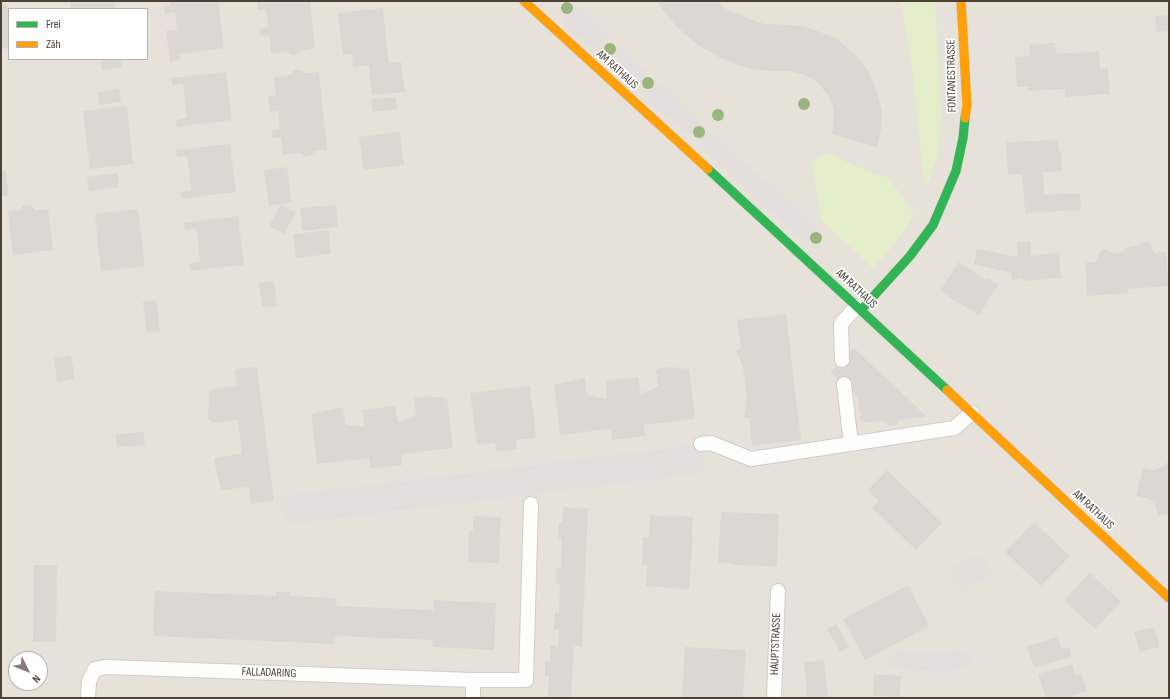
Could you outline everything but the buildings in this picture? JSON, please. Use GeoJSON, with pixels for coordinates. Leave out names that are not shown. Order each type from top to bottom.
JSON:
{"type":"FeatureCollection","features":[{"type":"Feature","properties":{"kind":"street","name":"AM RATHAUS"},"geometry":{"type":"LineString","coordinates":[[524,1],[859,308],[1169,598]]}},
{"type":"Feature","properties":{"kind":"street","name":"FONTANESTRASSE"},"geometry":{"type":"LineString","coordinates":[[859,308],[910,256],[933,225],[956,171],[963,138],[967,105],[961,1]]}},
{"type":"Feature","properties":{"kind":"lane"},"geometry":{"type":"LineString","coordinates":[[842,360],[841,324],[859,308]]}},
{"type":"Feature","properties":{"kind":"lane"},"geometry":{"type":"LineString","coordinates":[[844,384],[851,444]]}},
{"type":"Feature","properties":{"kind":"lane"},"geometry":{"type":"LineString","coordinates":[[701,444],[711,443],[750,458],[954,428],[972,413]]}},
{"type":"Feature","properties":{"kind":"lane","name":"FALLADARING"},"geometry":{"type":"LineString","coordinates":[[88,698],[89,681],[95,669],[107,667],[473,680],[526,680],[531,504]]}},
{"type":"Feature","properties":{"kind":"lane","name":"HAUPTSTRASSE"},"geometry":{"type":"LineString","coordinates":[[774,698],[778,591]]}},
{"type":"Feature","properties":{"kind":"lane"},"geometry":{"type":"LineString","coordinates":[[473,680],[473,698]]}},
{"type":"Feature","properties":{"kind":"shaded area"},"geometry":{"type":"Polygon","coordinates":[[[1,1],[1169,1],[1169,698],[1,698],[1,1]]]}},
{"type":"Feature","properties":{"kind":"shaded area"},"geometry":{"type":"Polygon","coordinates":[[[576,6],[612,39],[598,54],[563,21],[576,6]]]}},
{"type":"Feature","properties":{"kind":"shaded area"},"geometry":{"type":"Polygon","coordinates":[[[620,47],[649,74],[636,88],[607,61],[620,47]]]}},
{"type":"Feature","properties":{"kind":"shaded area"},"geometry":{"type":"Polygon","coordinates":[[[657,81],[701,121],[688,135],[644,96],[657,81]]]}},
{"type":"Feature","properties":{"kind":"shaded area"},"geometry":{"type":"Polygon","coordinates":[[[708,129],[817,228],[804,242],[696,142],[708,129]]]}},
{"type":"Feature","properties":{"kind":"shaded area"},"geometry":{"type":"Polygon","coordinates":[[[701,444],[704,473],[285,525],[281,496],[701,444]]]}},
{"type":"Feature","properties":{"kind":"shaded area"},"geometry":{"type":"Polygon","coordinates":[[[980,553],[992,575],[961,592],[949,569],[980,553]]]}},
{"type":"Feature","properties":{"kind":"shaded area"},"geometry":{"type":"Polygon","coordinates":[[[962,650],[975,662],[948,672],[890,668],[891,651],[948,652],[962,650]]]}},
{"type":"Feature","properties":{"kind":"green space"},"geometry":{"type":"Polygon","coordinates":[[[898,1],[935,1],[941,112],[938,155],[928,184],[925,182],[923,171],[911,60],[902,7],[898,1]]]}},
{"type":"Feature","properties":{"kind":"green space"},"geometry":{"type":"Polygon","coordinates":[[[826,153],[863,169],[889,178],[914,214],[905,230],[873,268],[822,221],[811,163],[826,153]]]}},
{"type":"Feature","properties":{"kind":"traffic: fast"},"geometry":{"type":"LineString","coordinates":[[861,310],[910,256],[933,225],[956,171],[963,138],[965,118]]}},
{"type":"Feature","properties":{"kind":"traffic: fast"},"geometry":{"type":"LineString","coordinates":[[708,169],[947,390]]}},
{"type":"Feature","properties":{"kind":"traffic: slow"},"geometry":{"type":"LineString","coordinates":[[524,1],[708,169]]}},
{"type":"Feature","properties":{"kind":"traffic: slow"},"geometry":{"type":"LineString","coordinates":[[961,1],[967,105],[965,118]]}},
{"type":"Feature","properties":{"kind":"traffic: slow"},"geometry":{"type":"LineString","coordinates":[[947,390],[1169,598]]}}]}
